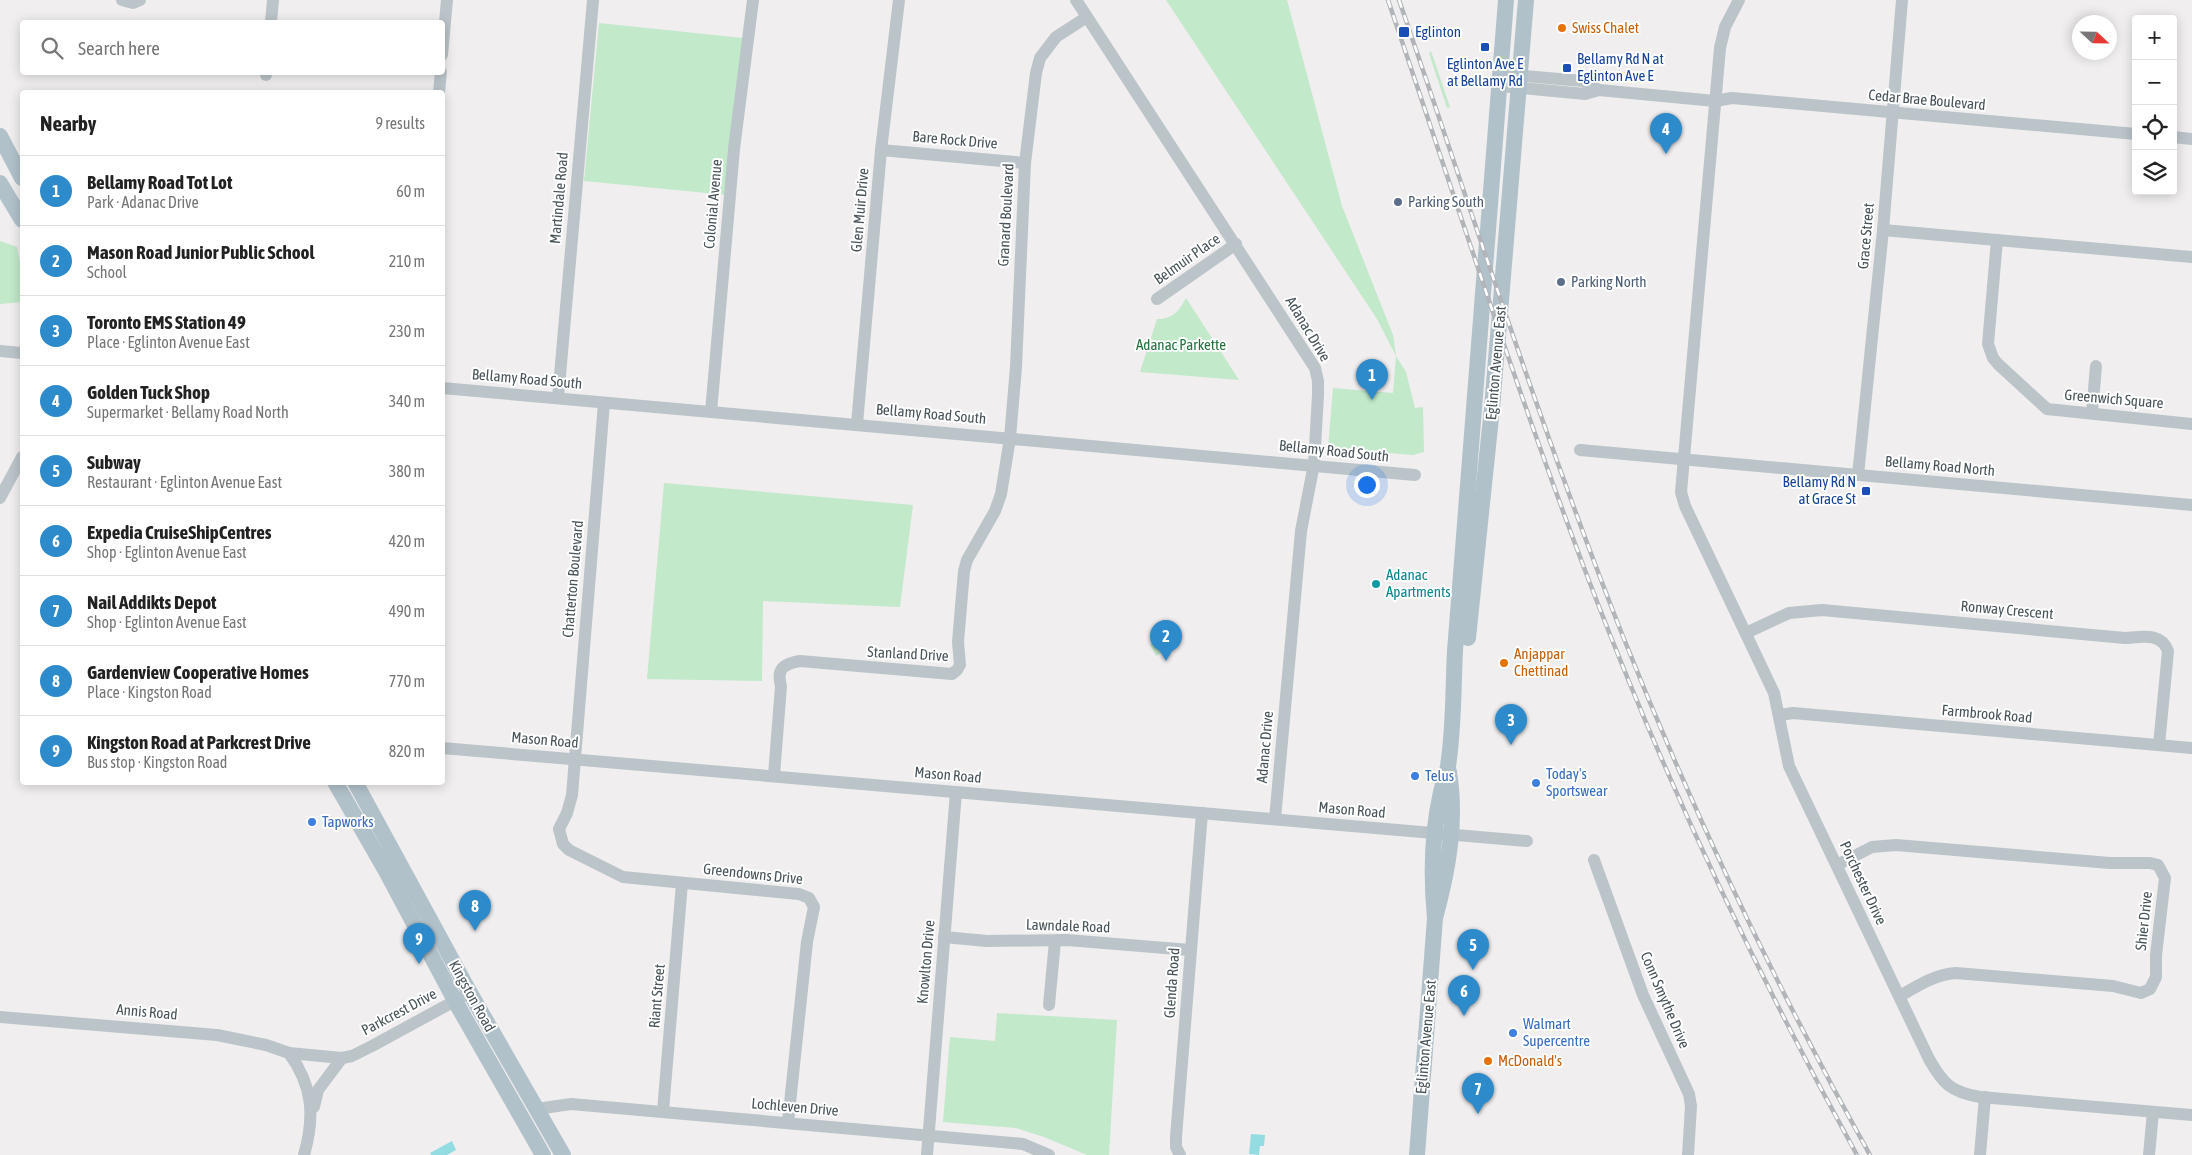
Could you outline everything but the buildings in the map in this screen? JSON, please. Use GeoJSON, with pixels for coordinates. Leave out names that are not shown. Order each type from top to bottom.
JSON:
{"type":"FeatureCollection","features":[{"type":"Feature","properties":{"kind":"main road","name":"Eglinton Avenue East"},"geometry":{"type":"LineString","coordinates":[[1417,1155],[1435,918],[1432,886],[1443,834],[1441,792],[1448,768],[1452,724],[1455,651],[1506,0]]}},
{"type":"Feature","properties":{"kind":"main road","name":"Eglinton Avenue East"},"geometry":{"type":"LineString","coordinates":[[1452,724],[1461,694],[1492,408],[1526,0]]}},
{"type":"Feature","properties":{"kind":"main road"},"geometry":{"type":"LineString","coordinates":[[0,136],[20,174]]}},
{"type":"Feature","properties":{"kind":"main road"},"geometry":{"type":"LineString","coordinates":[[0,183],[20,217]]}},
{"type":"Feature","properties":{"kind":"main road","name":"Kingston Road"},"geometry":{"type":"LineString","coordinates":[[337,785],[433,957],[463,997],[564,1155]]}},
{"type":"Feature","properties":{"kind":"main road","name":"Kingston Road"},"geometry":{"type":"LineString","coordinates":[[357,785],[450,956],[463,997],[543,1155]]}},
{"type":"Feature","properties":{"kind":"main road"},"geometry":{"type":"LineString","coordinates":[[433,957],[445,958],[450,956]]}},
{"type":"Feature","properties":{"kind":"street"},"geometry":{"type":"LineString","coordinates":[[122,0],[128,3],[140,0]]}},
{"type":"Feature","properties":{"kind":"street"},"geometry":{"type":"LineString","coordinates":[[271,20],[273,0]]}},
{"type":"Feature","properties":{"kind":"street"},"geometry":{"type":"LineString","coordinates":[[445,28],[448,0]]}},
{"type":"Feature","properties":{"kind":"street","name":"Martindale Road"},"geometry":{"type":"LineString","coordinates":[[558,398],[593,0]]}},
{"type":"Feature","properties":{"kind":"street","name":"Colonial Avenue"},"geometry":{"type":"LineString","coordinates":[[711,412],[734,149],[752,0]]}},
{"type":"Feature","properties":{"kind":"street","name":"Glen Muir Drive"},"geometry":{"type":"LineString","coordinates":[[857,424],[882,150],[899,0]]}},
{"type":"Feature","properties":{"kind":"street","name":"Adanac Drive"},"geometry":{"type":"LineString","coordinates":[[1076,0],[1315,368],[1318,381],[1318,395],[1314,464],[1301,531],[1275,819]]}},
{"type":"Feature","properties":{"kind":"street"},"geometry":{"type":"LineString","coordinates":[[1685,459],[1722,37],[1731,12],[1739,0]]}},
{"type":"Feature","properties":{"kind":"street","name":"Grace Street"},"geometry":{"type":"LineString","coordinates":[[1858,475],[1883,230],[1902,0]]}},
{"type":"Feature","properties":{"kind":"street","name":"Granard Boulevard"},"geometry":{"type":"LineString","coordinates":[[1010,438],[1016,367],[1025,163],[1036,73],[1040,58],[1056,37],[1087,17]]}},
{"type":"Feature","properties":{"kind":"street"},"geometry":{"type":"LineString","coordinates":[[439,90],[441,75]]}},
{"type":"Feature","properties":{"kind":"street"},"geometry":{"type":"LineString","coordinates":[[1500,80],[1585,94],[1599,90],[1715,100]]}},
{"type":"Feature","properties":{"kind":"street","name":"Cedar Brae Boulevard"},"geometry":{"type":"LineString","coordinates":[[1715,100],[1732,98],[2132,134]]}},
{"type":"Feature","properties":{"kind":"street"},"geometry":{"type":"LineString","coordinates":[[2177,137],[2192,139]]}},
{"type":"Feature","properties":{"kind":"street","name":"Bare Rock Drive"},"geometry":{"type":"LineString","coordinates":[[882,150],[1025,163]]}},
{"type":"Feature","properties":{"kind":"street"},"geometry":{"type":"LineString","coordinates":[[1883,230],[2192,257]]}},
{"type":"Feature","properties":{"kind":"street","name":"Greenwich Square"},"geometry":{"type":"LineString","coordinates":[[1997,240],[1988,344],[1993,358],[2047,409],[2192,424]]}},
{"type":"Feature","properties":{"kind":"street","name":"Belmuir Place"},"geometry":{"type":"LineString","coordinates":[[1157,300],[1236,244]]}},
{"type":"Feature","properties":{"kind":"street"},"geometry":{"type":"LineString","coordinates":[[0,351],[20,353]]}},
{"type":"Feature","properties":{"kind":"street"},"geometry":{"type":"LineString","coordinates":[[2092,413],[2096,366]]}},
{"type":"Feature","properties":{"kind":"street","name":"Bellamy Road South"},"geometry":{"type":"LineString","coordinates":[[445,388],[1314,464],[1416,475]]}},
{"type":"Feature","properties":{"kind":"street","name":"Chatterton Boulevard"},"geometry":{"type":"LineString","coordinates":[[574,759],[604,403]]}},
{"type":"Feature","properties":{"kind":"street","name":"Stanland Drive"},"geometry":{"type":"LineString","coordinates":[[774,775],[782,686],[779,678],[780,671],[789,663],[800,661],[941,674],[952,674],[957,670],[960,664],[958,642],[964,571],[995,511],[1001,494],[1010,438]]}},
{"type":"Feature","properties":{"kind":"street","name":"Bellamy Road North"},"geometry":{"type":"LineString","coordinates":[[1580,450],[2192,505]]}},
{"type":"Feature","properties":{"kind":"street","name":"Porchester Drive"},"geometry":{"type":"LineString","coordinates":[[1685,459],[1681,492],[1685,506],[1774,693],[1789,766],[1929,1059],[1944,1083],[1963,1094],[1985,1097],[2192,1115]]}},
{"type":"Feature","properties":{"kind":"street"},"geometry":{"type":"LineString","coordinates":[[0,498],[20,461]]}},
{"type":"Feature","properties":{"kind":"street","name":"Ronway Crescent"},"geometry":{"type":"LineString","coordinates":[[1746,633],[1789,613],[1822,610],[2125,638],[2156,638],[2166,644],[2168,651],[2158,745]]}},
{"type":"Feature","properties":{"kind":"street","name":"Farmbrook Road"},"geometry":{"type":"LineString","coordinates":[[1780,715],[1793,713],[2192,748]]}},
{"type":"Feature","properties":{"kind":"street","name":"Mason Road"},"geometry":{"type":"LineString","coordinates":[[445,748],[774,775],[1443,834]]}},
{"type":"Feature","properties":{"kind":"street","name":"Greendowns Drive"},"geometry":{"type":"LineString","coordinates":[[574,759],[571,803],[559,829],[560,839],[569,850],[623,877],[799,894],[810,898],[814,907],[808,942],[788,1122]]}},
{"type":"Feature","properties":{"kind":"street","name":"Knowlton Drive"},"geometry":{"type":"LineString","coordinates":[[927,1155],[956,792]]}},
{"type":"Feature","properties":{"kind":"street","name":"Glenda Road"},"geometry":{"type":"LineString","coordinates":[[1180,1155],[1176,1147],[1176,1138],[1202,813]]}},
{"type":"Feature","properties":{"kind":"street"},"geometry":{"type":"LineString","coordinates":[[1443,834],[1527,841]]}},
{"type":"Feature","properties":{"kind":"street","name":"Shier Drive"},"geometry":{"type":"LineString","coordinates":[[1837,865],[1872,847],[1896,845],[2110,863],[2150,863],[2158,865],[2165,878],[2156,955],[2156,977],[2150,989],[2141,993],[2113,986],[1947,973],[1900,996]]}},
{"type":"Feature","properties":{"kind":"street","name":"Conn Smythe Drive"},"geometry":{"type":"LineString","coordinates":[[1594,860],[1643,995],[1689,1094],[1691,1106],[1688,1155]]}},
{"type":"Feature","properties":{"kind":"street","name":"Riant Street"},"geometry":{"type":"LineString","coordinates":[[663,1111],[682,883]]}},
{"type":"Feature","properties":{"kind":"street","name":"Lawndale Road"},"geometry":{"type":"LineString","coordinates":[[944,937],[987,941],[1066,940],[1190,950]]}},
{"type":"Feature","properties":{"kind":"street"},"geometry":{"type":"LineString","coordinates":[[1049,1005],[1055,941]]}},
{"type":"Feature","properties":{"kind":"street","name":"Parkcrest Drive"},"geometry":{"type":"LineString","coordinates":[[289,1053],[342,1058],[352,1056],[463,997]]}},
{"type":"Feature","properties":{"kind":"street","name":"Annis Road"},"geometry":{"type":"LineString","coordinates":[[0,1017],[217,1035],[266,1045],[289,1053]]}},
{"type":"Feature","properties":{"kind":"street"},"geometry":{"type":"LineString","coordinates":[[289,1053],[301,1069],[310,1096],[312,1113]]}},
{"type":"Feature","properties":{"kind":"street"},"geometry":{"type":"LineString","coordinates":[[304,1155],[318,1090],[342,1058]]}},
{"type":"Feature","properties":{"kind":"street"},"geometry":{"type":"LineString","coordinates":[[1980,1155],[1985,1097]]}},
{"type":"Feature","properties":{"kind":"street","name":"Lochleven Drive"},"geometry":{"type":"LineString","coordinates":[[536,1109],[572,1104],[788,1122],[1023,1144],[1049,1155]]}},
{"type":"Feature","properties":{"kind":"street"},"geometry":{"type":"LineString","coordinates":[[2149,1155],[2153,1112]]}},
{"type":"Feature","properties":{"kind":"green space"},"geometry":{"type":"Polygon","coordinates":[[[1166,0],[1287,0],[1342,206],[1393,335],[1396,356],[1377,319],[1166,0]]]}},
{"type":"Feature","properties":{"kind":"green space"},"geometry":{"type":"Polygon","coordinates":[[[599,23],[743,38],[727,195],[584,181],[599,23]]]}},
{"type":"Feature","properties":{"kind":"green space"},"geometry":{"type":"Polygon","coordinates":[[[1431,51],[1450,107],[1447,108],[1429,53],[1431,51]]]}},
{"type":"Feature","properties":{"kind":"green space"},"geometry":{"type":"Polygon","coordinates":[[[0,241],[17,247],[20,263],[20,302],[0,304],[0,241]]]}},
{"type":"Feature","properties":{"kind":"green space","name":"Adanac Parkette"},"geometry":{"type":"Polygon","coordinates":[[[1186,298],[1239,380],[1140,372],[1157,319],[1171,316],[1181,307],[1186,298]]]}},
{"type":"Feature","properties":{"kind":"green space"},"geometry":{"type":"Polygon","coordinates":[[[1396,356],[1406,372],[1415,408],[1423,407],[1424,452],[1413,455],[1328,448],[1333,388],[1393,393],[1396,356]]]}},
{"type":"Feature","properties":{"kind":"green space"},"geometry":{"type":"Polygon","coordinates":[[[664,483],[913,505],[900,607],[763,601],[762,681],[647,679],[664,483]]]}},
{"type":"Feature","properties":{"kind":"green space"},"geometry":{"type":"Polygon","coordinates":[[[1168,635],[1174,646],[1156,656],[1150,644],[1168,635]]]}},
{"type":"Feature","properties":{"kind":"green space"},"geometry":{"type":"Polygon","coordinates":[[[997,1013],[1117,1020],[1109,1155],[1087,1155],[1044,1137],[1016,1128],[943,1122],[950,1037],[995,1041],[997,1013]]]}},
{"type":"Feature","properties":{"kind":"water"},"geometry":{"type":"Polygon","coordinates":[[[1251,1134],[1265,1135],[1264,1146],[1260,1146],[1259,1155],[1249,1154],[1251,1134]]]}},
{"type":"Feature","properties":{"kind":"water"},"geometry":{"type":"Polygon","coordinates":[[[452,1141],[456,1150],[447,1155],[431,1155],[430,1153],[452,1141]]]}},
{"type":"Feature","properties":{"kind":"railway"},"geometry":{"type":"LineString","coordinates":[[1388,0],[1541,450],[1624,670],[1685,812],[1750,951],[1820,1088],[1857,1155]]}},
{"type":"Feature","properties":{"kind":"railway"},"geometry":{"type":"LineString","coordinates":[[1399,0],[1563,477],[1649,701],[1737,898],[1835,1092],[1870,1155]]}},
{"type":"Feature","properties":{"kind":"place","name":"Swiss Chalet"},"geometry":{"type":"Point","coordinates":[1562,28]}},
{"type":"Feature","properties":{"kind":"place","name":"Eglinton"},"geometry":{"type":"Point","coordinates":[1404,32]}},
{"type":"Feature","properties":{"kind":"place","name":"Eglinton Ave E at Bellamy Rd"},"geometry":{"type":"Point","coordinates":[1485,47]}},
{"type":"Feature","properties":{"kind":"place","name":"Bellamy Rd N at Eglinton Ave E"},"geometry":{"type":"Point","coordinates":[1567,68]}},
{"type":"Feature","properties":{"kind":"place","name":"Golden Tuck Shop"},"geometry":{"type":"Point","coordinates":[1666,154]}},
{"type":"Feature","properties":{"kind":"place","name":"Parking South"},"geometry":{"type":"Point","coordinates":[1398,202]}},
{"type":"Feature","properties":{"kind":"place","name":"Parking North"},"geometry":{"type":"Point","coordinates":[1561,282]}},
{"type":"Feature","properties":{"kind":"place","name":"Bellamy Road Tot Lot"},"geometry":{"type":"Point","coordinates":[1372,400]}},
{"type":"Feature","properties":{"kind":"place","name":"Bellamy Rd N at Grace St"},"geometry":{"type":"Point","coordinates":[1866,491]}},
{"type":"Feature","properties":{"kind":"place","name":"Adanac Apartments"},"geometry":{"type":"Point","coordinates":[1376,584]}},
{"type":"Feature","properties":{"kind":"place","name":"Mason Road Junior Public School"},"geometry":{"type":"Point","coordinates":[1166,661]}},
{"type":"Feature","properties":{"kind":"place","name":"Anjappar Chettinad"},"geometry":{"type":"Point","coordinates":[1504,663]}},
{"type":"Feature","properties":{"kind":"place","name":"Toronto EMS Station 49"},"geometry":{"type":"Point","coordinates":[1511,745]}},
{"type":"Feature","properties":{"kind":"place","name":"Telus"},"geometry":{"type":"Point","coordinates":[1415,776]}},
{"type":"Feature","properties":{"kind":"place","name":"Today's Sportswear"},"geometry":{"type":"Point","coordinates":[1536,783]}},
{"type":"Feature","properties":{"kind":"place","name":"Tapworks"},"geometry":{"type":"Point","coordinates":[312,822]}},
{"type":"Feature","properties":{"kind":"place","name":"Gardenview Cooperative Homes"},"geometry":{"type":"Point","coordinates":[475,931]}},
{"type":"Feature","properties":{"kind":"place","name":"Kingston Road at Parkcrest Drive"},"geometry":{"type":"Point","coordinates":[419,964]}},
{"type":"Feature","properties":{"kind":"place","name":"Subway"},"geometry":{"type":"Point","coordinates":[1473,970]}},
{"type":"Feature","properties":{"kind":"place","name":"Expedia CruiseShipCentres"},"geometry":{"type":"Point","coordinates":[1464,1016]}},
{"type":"Feature","properties":{"kind":"place","name":"Walmart Supercentre"},"geometry":{"type":"Point","coordinates":[1513,1033]}},
{"type":"Feature","properties":{"kind":"place","name":"McDonald's"},"geometry":{"type":"Point","coordinates":[1488,1061]}},
{"type":"Feature","properties":{"kind":"place","name":"Nail Addikts Depot"},"geometry":{"type":"Point","coordinates":[1478,1114]}}]}
